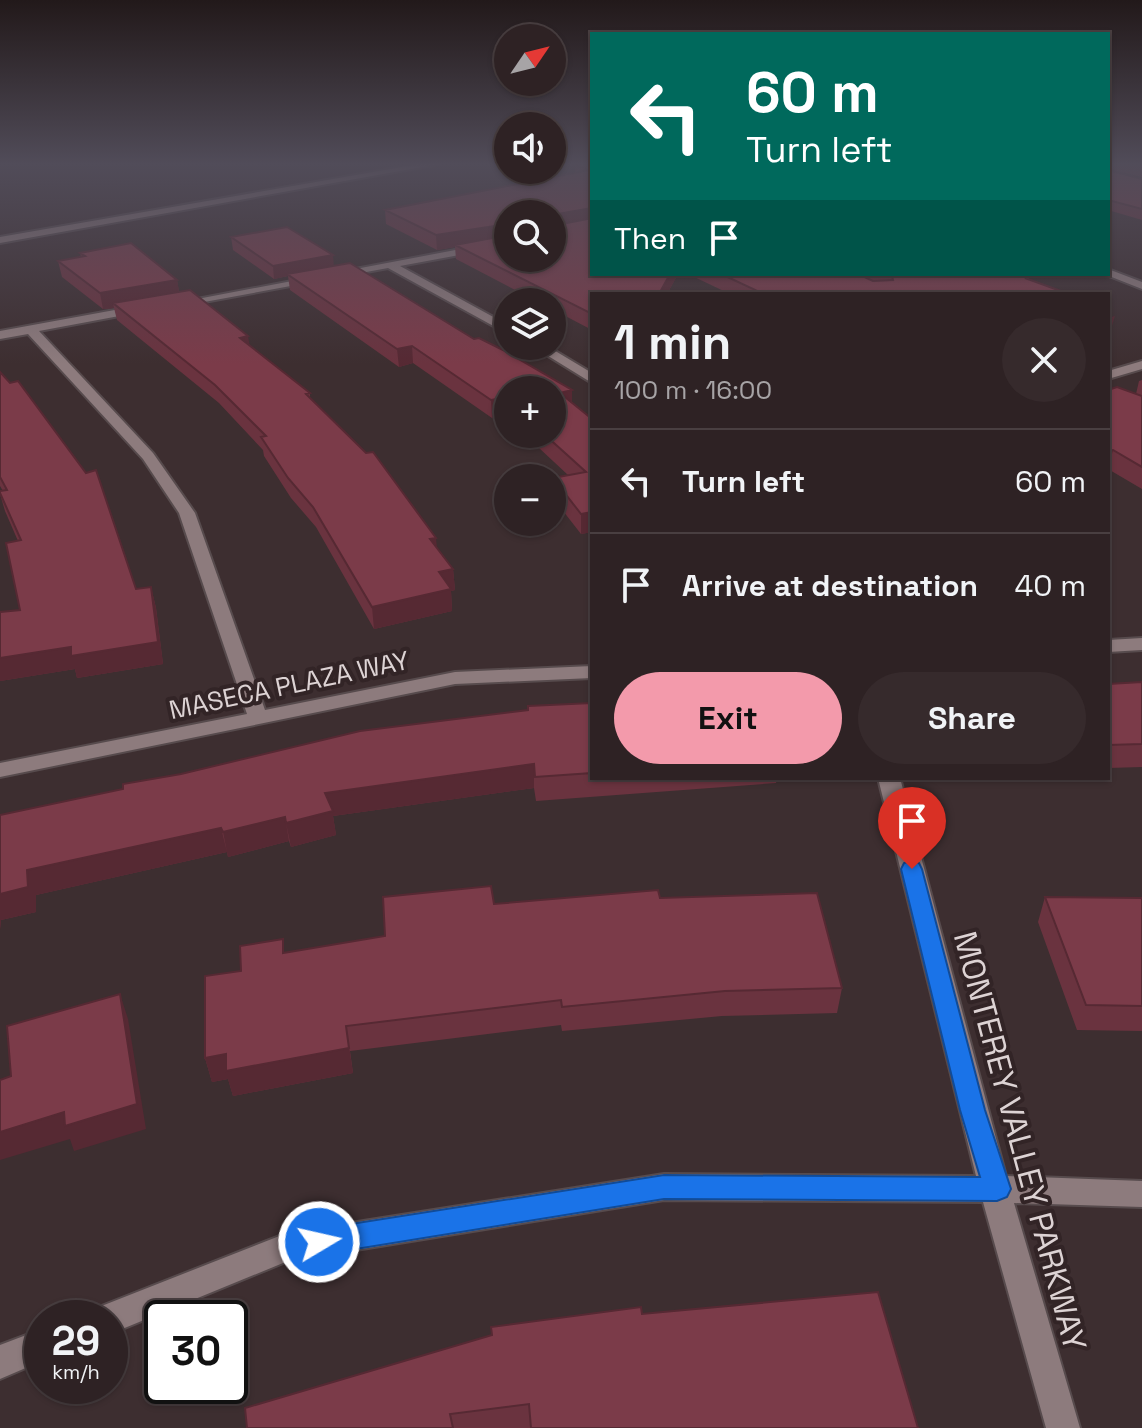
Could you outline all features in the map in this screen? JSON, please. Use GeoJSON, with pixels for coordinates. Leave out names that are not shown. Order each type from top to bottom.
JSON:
{"type":"FeatureCollection","features":[{"type":"Feature","properties":{"kind":"street"},"geometry":{"type":"LineString","coordinates":[[0,240],[54,231]]}},
{"type":"Feature","properties":{"kind":"street"},"geometry":{"type":"LineString","coordinates":[[0,335],[494,246]]}},
{"type":"Feature","properties":{"kind":"street"},"geometry":{"type":"LineString","coordinates":[[392,266],[494,322]]}},
{"type":"Feature","properties":{"kind":"street"},"geometry":{"type":"LineString","coordinates":[[1110,273],[1142,286]]}},
{"type":"Feature","properties":{"kind":"street"},"geometry":{"type":"LineString","coordinates":[[29,328],[148,456],[187,513],[258,718]]}},
{"type":"Feature","properties":{"kind":"street"},"geometry":{"type":"LineString","coordinates":[[561,360],[590,378]]}},
{"type":"Feature","properties":{"kind":"street"},"geometry":{"type":"LineString","coordinates":[[1110,374],[1142,365]]}},
{"type":"Feature","properties":{"kind":"street"},"geometry":{"type":"LineString","coordinates":[[1110,646],[1142,644]]}},
{"type":"Feature","properties":{"kind":"street","name":"MASECA PLAZA WAY"},"geometry":{"type":"LineString","coordinates":[[0,770],[455,678],[590,672]]}},
{"type":"Feature","properties":{"kind":"street","name":"MONTEREY VALLEY PARKWAY"},"geometry":{"type":"LineString","coordinates":[[890,780],[972,1110],[1063,1428]]}},
{"type":"Feature","properties":{"kind":"street"},"geometry":{"type":"LineString","coordinates":[[128,1311],[287,1247],[664,1187],[997,1189],[1142,1194]]}},
{"type":"Feature","properties":{"kind":"street"},"geometry":{"type":"LineString","coordinates":[[0,1362],[24,1352]]}},
{"type":"Feature","properties":{"kind":"building"},"geometry":{"type":"Polygon","coordinates":[[[267,231],[293,231],[333,255],[273,266],[231,237],[267,231]]]}},
{"type":"Feature","properties":{"kind":"building"},"geometry":{"type":"Polygon","coordinates":[[[427,231],[465,231],[436,235],[427,231]]]}},
{"type":"Feature","properties":{"kind":"building"},"geometry":{"type":"Polygon","coordinates":[[[566,231],[590,231],[590,276],[669,276],[660,292],[590,292],[590,313],[566,301],[566,288],[540,288],[509,272],[566,272],[566,231]]]}},
{"type":"Feature","properties":{"kind":"building"},"geometry":{"type":"Polygon","coordinates":[[[494,238],[494,265],[455,245],[494,238]]]}},
{"type":"Feature","properties":{"kind":"building"},"geometry":{"type":"Polygon","coordinates":[[[131,243],[177,280],[100,293],[58,261],[85,256],[80,253],[131,243]]]}},
{"type":"Feature","properties":{"kind":"building"},"geometry":{"type":"Polygon","coordinates":[[[350,263],[474,339],[479,338],[494,346],[494,360],[520,360],[548,376],[494,376],[494,399],[491,400],[412,346],[397,349],[287,274],[350,263]]]}},
{"type":"Feature","properties":{"kind":"building"},"geometry":{"type":"Polygon","coordinates":[[[725,276],[862,276],[873,281],[893,280],[892,276],[1030,276],[1032,277],[1025,278],[1064,292],[760,292],[725,276]]]}},
{"type":"Feature","properties":{"kind":"building"},"geometry":{"type":"Polygon","coordinates":[[[190,290],[248,336],[240,338],[310,393],[306,394],[366,453],[373,452],[436,538],[430,539],[453,569],[439,572],[451,589],[372,607],[313,507],[288,478],[261,437],[266,436],[215,385],[113,303],[190,290]]]}},
{"type":"Feature","properties":{"kind":"building"},"geometry":{"type":"Polygon","coordinates":[[[0,372],[10,383],[18,381],[86,473],[96,470],[136,589],[151,587],[158,642],[71,656],[71,647],[0,658],[0,612],[20,610],[6,543],[21,540],[0,493],[7,490],[0,477],[0,372]]]}},
{"type":"Feature","properties":{"kind":"building"},"geometry":{"type":"Polygon","coordinates":[[[1117,387],[1142,396],[1142,467],[1110,451],[1110,389],[1117,387]]]}},
{"type":"Feature","properties":{"kind":"building"},"geometry":{"type":"Polygon","coordinates":[[[566,398],[590,417],[590,512],[581,514],[566,495],[566,476],[586,472],[559,448],[566,448],[566,398]]]}},
{"type":"Feature","properties":{"kind":"building"},"geometry":{"type":"Polygon","coordinates":[[[1142,682],[1142,744],[1110,745],[1110,684],[1142,682]]]}},
{"type":"Feature","properties":{"kind":"building"},"geometry":{"type":"Polygon","coordinates":[[[590,703],[590,773],[535,777],[534,764],[325,793],[333,811],[286,823],[285,817],[223,832],[221,828],[27,870],[28,887],[0,894],[0,815],[123,789],[123,784],[181,774],[360,731],[528,710],[528,706],[590,703]]]}},
{"type":"Feature","properties":{"kind":"building"},"geometry":{"type":"Polygon","coordinates":[[[491,886],[494,904],[658,890],[660,898],[817,893],[842,988],[725,991],[562,1007],[561,1000],[346,1026],[349,1048],[226,1071],[226,1054],[205,1058],[205,976],[241,971],[240,946],[283,939],[283,953],[385,936],[383,897],[491,886]]]}},
{"type":"Feature","properties":{"kind":"building"},"geometry":{"type":"Polygon","coordinates":[[[1045,897],[1142,898],[1142,1006],[1086,1005],[1045,897]]]}},
{"type":"Feature","properties":{"kind":"building"},"geometry":{"type":"Polygon","coordinates":[[[120,994],[137,1104],[65,1126],[64,1112],[0,1132],[0,1080],[11,1076],[7,1026],[120,994]]]}},
{"type":"Feature","properties":{"kind":"building"},"geometry":{"type":"Polygon","coordinates":[[[878,1292],[918,1428],[531,1428],[529,1404],[450,1414],[453,1428],[247,1428],[245,1408],[492,1335],[491,1327],[641,1307],[642,1314],[878,1292]]]}},
{"type":"Feature","properties":{"kind":"route"},"geometry":{"type":"LineString","coordinates":[[319,1242],[664,1187],[997,1189],[972,1110],[912,869]]}}]}
